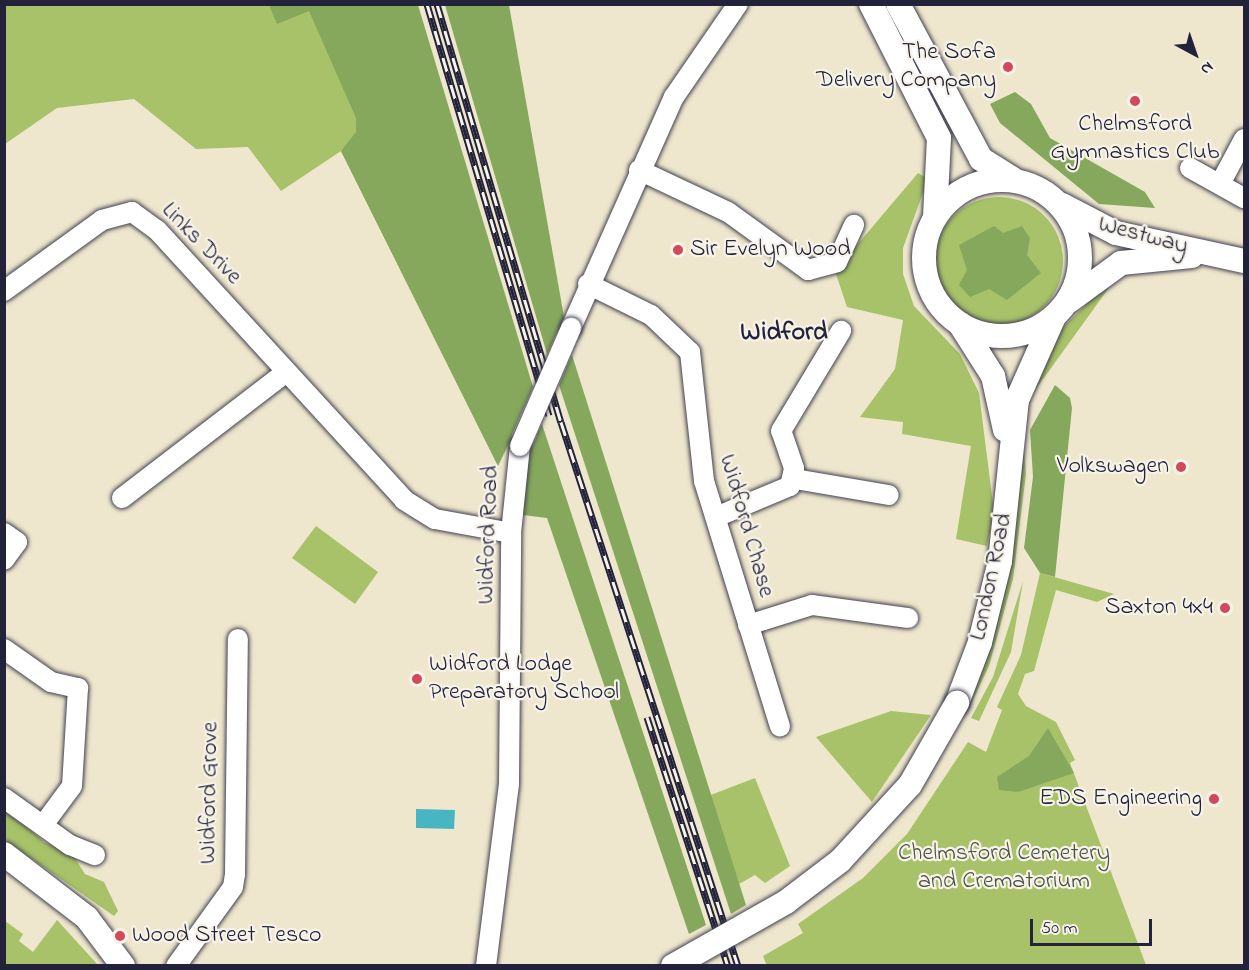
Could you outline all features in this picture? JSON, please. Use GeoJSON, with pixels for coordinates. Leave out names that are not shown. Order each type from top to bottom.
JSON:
{"type":"FeatureCollection","features":[{"type":"Feature","properties":{"kind":"main road"},"geometry":{"type":"LineString","coordinates":[[872,4],[939,138],[935,217],[924,246],[926,277],[938,304],[960,324],[1008,336],[1031,330],[1059,310],[1076,282],[1079,250],[1071,222],[1053,199],[981,159],[898,4]]}},
{"type":"Feature","properties":{"kind":"main road"},"geometry":{"type":"LineString","coordinates":[[935,217],[972,185],[998,180],[1022,182]]}},
{"type":"Feature","properties":{"kind":"main road","name":"Westway"},"geometry":{"type":"LineString","coordinates":[[1053,199],[1097,226],[1184,244],[1204,254]]}},
{"type":"Feature","properties":{"kind":"main road","name":"Westway"},"geometry":{"type":"LineString","coordinates":[[1059,310],[1121,263],[1204,254],[1245,261]]}},
{"type":"Feature","properties":{"kind":"main road","name":"London Road"},"geometry":{"type":"LineString","coordinates":[[673,966],[786,902],[840,861],[910,785],[957,704],[980,642],[1000,561],[1009,447],[1026,372],[1059,310]]}},
{"type":"Feature","properties":{"kind":"main road","name":"London Road"},"geometry":{"type":"LineString","coordinates":[[960,324],[993,376],[1009,447]]}},
{"type":"Feature","properties":{"kind":"main road"},"geometry":{"type":"LineString","coordinates":[[4,854],[87,918],[123,966]]}},
{"type":"Feature","properties":{"kind":"street","name":"Widford Road"},"geometry":{"type":"LineString","coordinates":[[486,966],[509,784],[511,533],[520,446],[588,284],[674,97],[735,7]]}},
{"type":"Feature","properties":{"kind":"street"},"geometry":{"type":"LineString","coordinates":[[1220,184],[1245,139]]}},
{"type":"Feature","properties":{"kind":"street"},"geometry":{"type":"LineString","coordinates":[[1190,168],[1244,198]]}},
{"type":"Feature","properties":{"kind":"street"},"geometry":{"type":"LineString","coordinates":[[639,170],[728,212],[808,270],[837,261],[854,225]]}},
{"type":"Feature","properties":{"kind":"street","name":"Links Drive"},"geometry":{"type":"LineString","coordinates":[[4,291],[102,220],[132,212],[157,230],[285,373],[419,512],[458,526],[511,533]]}},
{"type":"Feature","properties":{"kind":"street","name":"Widford Chase"},"geometry":{"type":"LineString","coordinates":[[588,284],[651,315],[690,352],[700,411],[699,457],[780,727]]}},
{"type":"Feature","properties":{"kind":"street"},"geometry":{"type":"LineString","coordinates":[[795,479],[781,431],[841,331]]}},
{"type":"Feature","properties":{"kind":"street"},"geometry":{"type":"LineString","coordinates":[[122,498],[285,373]]}},
{"type":"Feature","properties":{"kind":"street"},"geometry":{"type":"LineString","coordinates":[[716,517],[767,500],[795,479],[889,495]]}},
{"type":"Feature","properties":{"kind":"street"},"geometry":{"type":"LineString","coordinates":[[4,533],[17,542],[4,560]]}},
{"type":"Feature","properties":{"kind":"street"},"geometry":{"type":"LineString","coordinates":[[748,625],[812,605],[908,618]]}},
{"type":"Feature","properties":{"kind":"street","name":"Widford Grove"},"geometry":{"type":"LineString","coordinates":[[176,966],[233,887],[236,874],[238,639]]}},
{"type":"Feature","properties":{"kind":"street"},"geometry":{"type":"LineString","coordinates":[[4,649],[51,682],[78,688],[72,786],[43,825]]}},
{"type":"Feature","properties":{"kind":"street"},"geometry":{"type":"LineString","coordinates":[[4,798],[43,825],[95,855]]}},
{"type":"Feature","properties":{"kind":"green space"},"geometry":{"type":"Polygon","coordinates":[[[5,5],[396,5],[512,438],[498,466],[341,151],[281,191],[248,147],[196,149],[134,99],[57,108],[5,144],[5,5]]]}},
{"type":"Feature","properties":{"kind":"green space"},"geometry":{"type":"Polygon","coordinates":[[[269,5],[418,5],[533,387],[498,466],[341,151],[356,132],[356,118],[309,11],[277,24],[269,5]]]}},
{"type":"Feature","properties":{"kind":"green space"},"geometry":{"type":"Polygon","coordinates":[[[445,5],[509,5],[564,317],[547,354],[445,5]]]}},
{"type":"Feature","properties":{"kind":"green space"},"geometry":{"type":"Polygon","coordinates":[[[1015,92],[1031,104],[1050,138],[1145,192],[1155,208],[1099,204],[1000,123],[990,104],[1015,92]]]}},
{"type":"Feature","properties":{"kind":"green space"},"geometry":{"type":"Polygon","coordinates":[[[918,173],[928,179],[903,248],[903,274],[914,306],[960,354],[979,393],[994,512],[987,546],[956,539],[971,446],[902,434],[903,422],[860,417],[895,369],[903,320],[847,307],[835,271],[918,173]]]}},
{"type":"Feature","properties":{"kind":"green space"},"geometry":{"type":"Polygon","coordinates":[[[999,197],[1023,202],[1044,216],[1058,237],[1063,261],[1058,285],[1044,306],[1023,320],[999,325],[975,320],[954,306],[940,285],[935,261],[940,237],[954,216],[975,202],[999,197]]]}},
{"type":"Feature","properties":{"kind":"green space"},"geometry":{"type":"Polygon","coordinates":[[[994,226],[1003,233],[1022,226],[1030,238],[1027,255],[1041,273],[1007,300],[989,289],[970,297],[959,285],[967,270],[959,245],[994,226]]]}},
{"type":"Feature","properties":{"kind":"green space"},"geometry":{"type":"Polygon","coordinates":[[[1121,271],[1028,400],[1059,331],[1121,271]]]}},
{"type":"Feature","properties":{"kind":"green space"},"geometry":{"type":"Polygon","coordinates":[[[572,355],[746,905],[731,914],[559,385],[572,355]]]}},
{"type":"Feature","properties":{"kind":"green space"},"geometry":{"type":"Polygon","coordinates":[[[1055,385],[1070,398],[1072,408],[1055,577],[1040,573],[1024,548],[1033,477],[1030,430],[1055,385]]]}},
{"type":"Feature","properties":{"kind":"green space"},"geometry":{"type":"Polygon","coordinates":[[[542,424],[706,925],[689,934],[547,518],[523,515],[529,454],[542,424]]]}},
{"type":"Feature","properties":{"kind":"green space"},"geometry":{"type":"Polygon","coordinates":[[[1023,437],[1026,474],[1013,579],[989,666],[969,708],[1009,577],[1023,437]]]}},
{"type":"Feature","properties":{"kind":"green space"},"geometry":{"type":"Polygon","coordinates":[[[316,526],[378,572],[355,604],[292,558],[316,526]]]}},
{"type":"Feature","properties":{"kind":"green space","name":"Chelmsford Cemetery and Crematorium"},"geometry":{"type":"Polygon","coordinates":[[[1040,573],[1114,594],[1097,602],[1056,590],[1034,671],[1025,674],[1018,694],[1026,706],[1056,722],[1075,760],[1070,763],[1146,965],[767,966],[763,956],[803,933],[798,924],[863,878],[907,834],[968,742],[986,752],[1002,710],[997,707],[1021,655],[1040,573]]]}},
{"type":"Feature","properties":{"kind":"green space"},"geometry":{"type":"Polygon","coordinates":[[[1023,581],[1011,652],[979,721],[971,718],[993,677],[1023,581]]]}},
{"type":"Feature","properties":{"kind":"green space"},"geometry":{"type":"Polygon","coordinates":[[[891,711],[931,715],[872,802],[816,737],[891,711]]]}},
{"type":"Feature","properties":{"kind":"green space"},"geometry":{"type":"Polygon","coordinates":[[[1048,728],[1074,773],[1018,792],[999,790],[997,777],[1029,756],[1048,728]]]}},
{"type":"Feature","properties":{"kind":"green space"},"geometry":{"type":"Polygon","coordinates":[[[755,778],[790,866],[765,883],[755,875],[739,884],[708,796],[755,778]]]}},
{"type":"Feature","properties":{"kind":"green space"},"geometry":{"type":"Polygon","coordinates":[[[5,808],[44,842],[73,855],[85,874],[104,882],[118,911],[114,916],[5,840],[5,808]]]}},
{"type":"Feature","properties":{"kind":"green space"},"geometry":{"type":"Polygon","coordinates":[[[57,920],[98,965],[5,965],[5,921],[23,934],[19,941],[33,952],[57,920]]]}},
{"type":"Feature","properties":{"kind":"water"},"geometry":{"type":"Polygon","coordinates":[[[416,809],[455,810],[454,829],[416,828],[416,809]]]}},
{"type":"Feature","properties":{"kind":"railway"},"geometry":{"type":"LineString","coordinates":[[427,4],[549,415]]}},
{"type":"Feature","properties":{"kind":"railway"},"geometry":{"type":"LineString","coordinates":[[437,4],[561,422],[738,966]]}},
{"type":"Feature","properties":{"kind":"railway"},"geometry":{"type":"LineString","coordinates":[[647,717],[728,966]]}},
{"type":"Feature","properties":{"kind":"place","name":"The Sofa Delivery Company"},"geometry":{"type":"Point","coordinates":[1008,67]}},
{"type":"Feature","properties":{"kind":"place","name":"Chelmsford Gymnastics Club"},"geometry":{"type":"Point","coordinates":[1135,101]}},
{"type":"Feature","properties":{"kind":"place","name":"Sir Evelyn Wood"},"geometry":{"type":"Point","coordinates":[678,250]}},
{"type":"Feature","properties":{"kind":"place","name":"Volkswagen"},"geometry":{"type":"Point","coordinates":[1181,467]}},
{"type":"Feature","properties":{"kind":"place","name":"Saxton 4x4"},"geometry":{"type":"Point","coordinates":[1225,608]}},
{"type":"Feature","properties":{"kind":"place","name":"Widford Lodge Preparatory School"},"geometry":{"type":"Point","coordinates":[417,679]}},
{"type":"Feature","properties":{"kind":"place","name":"EDS Engineering"},"geometry":{"type":"Point","coordinates":[1214,799]}},
{"type":"Feature","properties":{"kind":"place","name":"Wood Street Tesco"},"geometry":{"type":"Point","coordinates":[120,936]}},
{"type":"Feature","properties":{"kind":"district","name":"Widford"},"geometry":{"type":"Point","coordinates":[784,334]}}]}
